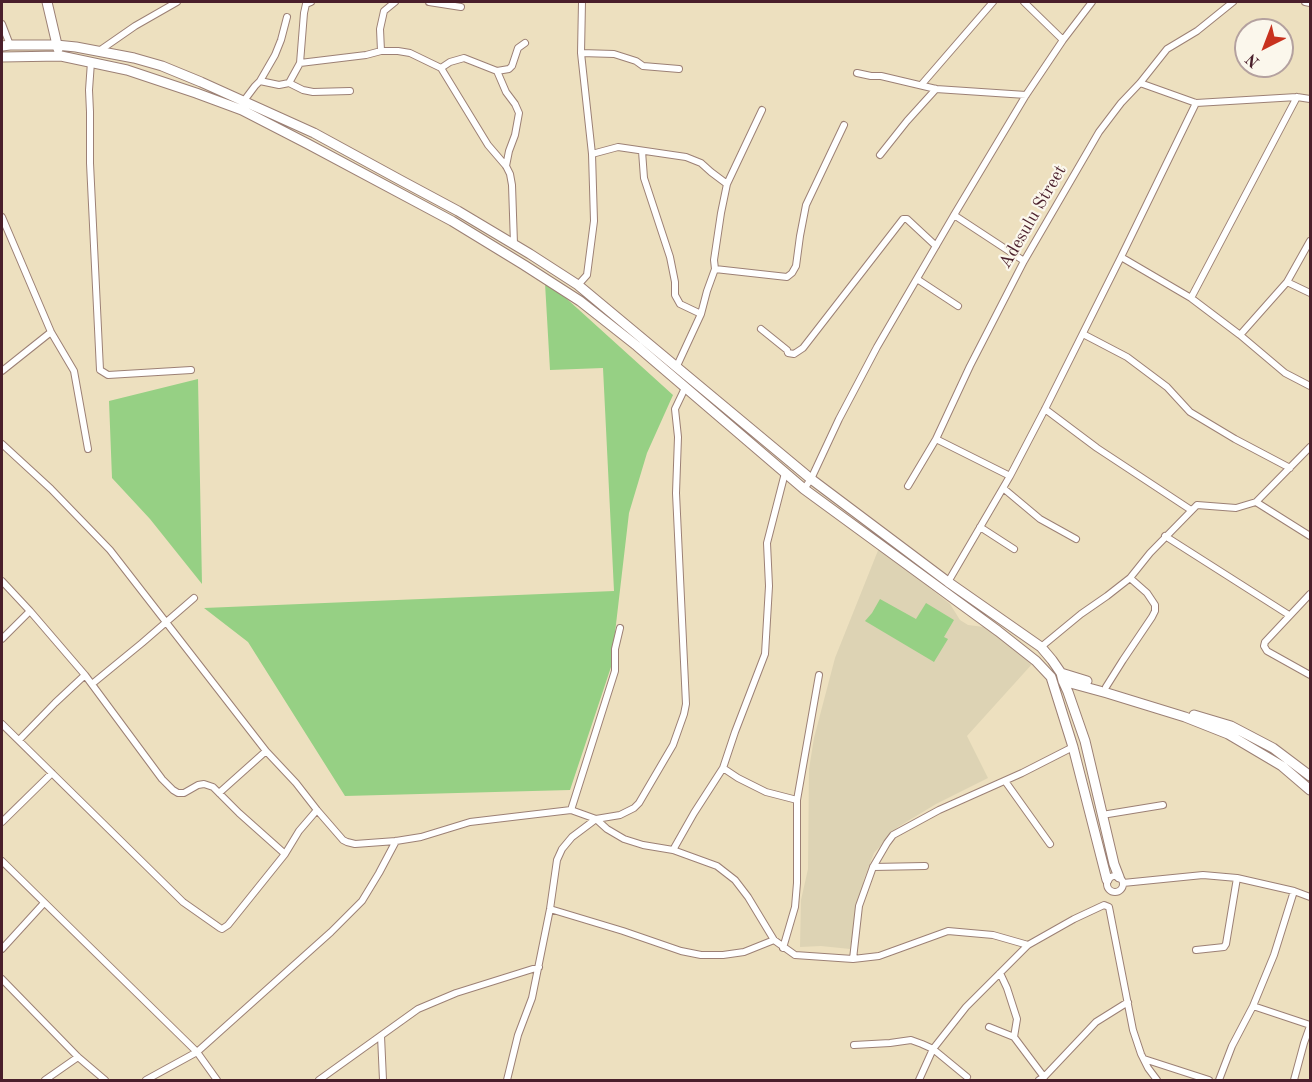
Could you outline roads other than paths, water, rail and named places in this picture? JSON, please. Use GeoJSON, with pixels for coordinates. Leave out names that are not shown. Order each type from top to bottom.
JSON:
{"type":"FeatureCollection","features":[{"type":"Feature","properties":{"kind":"street"},"geometry":{"type":"LineString","coordinates":[[47,2],[56,45],[61,56]]}},
{"type":"Feature","properties":{"kind":"street"},"geometry":{"type":"LineString","coordinates":[[289,83],[300,63],[304,13],[306,4],[311,2]]}},
{"type":"Feature","properties":{"kind":"street"},"geometry":{"type":"LineString","coordinates":[[381,51],[380,29],[384,11],[395,2]]}},
{"type":"Feature","properties":{"kind":"street"},"geometry":{"type":"LineString","coordinates":[[429,2],[461,6]]}},
{"type":"Feature","properties":{"kind":"street"},"geometry":{"type":"LineString","coordinates":[[578,285],[587,275],[594,221],[592,154],[581,53],[582,2]]}},
{"type":"Feature","properties":{"kind":"street"},"geometry":{"type":"LineString","coordinates":[[922,84],[993,2]]}},
{"type":"Feature","properties":{"kind":"street"},"geometry":{"type":"LineString","coordinates":[[1024,2],[1063,40]]}},
{"type":"Feature","properties":{"kind":"street"},"geometry":{"type":"LineString","coordinates":[[804,489],[877,347],[954,215],[1026,95],[1092,2]]}},
{"type":"Feature","properties":{"kind":"street","name":"Adesulu Street"},"geometry":{"type":"LineString","coordinates":[[908,486],[936,439],[970,366],[1024,261],[1098,132],[1167,49],[1197,31],[1233,2]]}},
{"type":"Feature","properties":{"kind":"street"},"geometry":{"type":"LineString","coordinates":[[1305,2],[1311,3]]}},
{"type":"Feature","properties":{"kind":"street"},"geometry":{"type":"LineString","coordinates":[[98,52],[173,3]]}},
{"type":"Feature","properties":{"kind":"street"},"geometry":{"type":"LineString","coordinates":[[243,105],[275,55],[286,17]]}},
{"type":"Feature","properties":{"kind":"street"},"geometry":{"type":"LineString","coordinates":[[2,24],[6,45],[56,45],[135,58],[201,82],[308,144],[433,211],[580,301],[637,346],[804,489],[974,613],[1036,661],[1051,677],[1073,747],[1107,886],[1112,892]]}},
{"type":"Feature","properties":{"kind":"street"},"geometry":{"type":"LineString","coordinates":[[441,68],[450,62],[464,58],[497,71],[508,69],[512,66],[518,48],[525,43]]}},
{"type":"Feature","properties":{"kind":"street"},"geometry":{"type":"LineString","coordinates":[[300,63],[381,51],[398,51],[410,53],[441,68],[488,144],[510,174],[514,244]]}},
{"type":"Feature","properties":{"kind":"street"},"geometry":{"type":"LineString","coordinates":[[581,53],[614,54],[636,61],[643,66],[679,69]]}},
{"type":"Feature","properties":{"kind":"street"},"geometry":{"type":"LineString","coordinates":[[2,57],[61,56],[128,69],[243,105],[314,134],[458,211],[578,285],[811,479],[948,582],[1041,647],[1053,660],[1062,677],[1084,741],[1114,864],[1121,880],[1120,891],[1112,892]]}},
{"type":"Feature","properties":{"kind":"street"},"geometry":{"type":"LineString","coordinates":[[91,62],[90,163],[100,370],[108,375],[191,370]]}},
{"type":"Feature","properties":{"kind":"street"},"geometry":{"type":"LineString","coordinates":[[497,71],[519,114],[516,135],[506,166]]}},
{"type":"Feature","properties":{"kind":"street"},"geometry":{"type":"LineString","coordinates":[[857,73],[922,84],[936,89],[1026,95]]}},
{"type":"Feature","properties":{"kind":"street"},"geometry":{"type":"LineString","coordinates":[[260,81],[279,85],[289,83],[313,92],[350,91]]}},
{"type":"Feature","properties":{"kind":"street"},"geometry":{"type":"LineString","coordinates":[[1140,83],[1196,103],[1297,97],[1311,99]]}},
{"type":"Feature","properties":{"kind":"street"},"geometry":{"type":"LineString","coordinates":[[880,155],[936,89]]}},
{"type":"Feature","properties":{"kind":"street"},"geometry":{"type":"LineString","coordinates":[[1191,298],[1297,97]]}},
{"type":"Feature","properties":{"kind":"street"},"geometry":{"type":"LineString","coordinates":[[948,582],[1010,476],[1045,409],[1196,103]]}},
{"type":"Feature","properties":{"kind":"street"},"geometry":{"type":"LineString","coordinates":[[676,368],[701,314],[715,269],[714,260],[721,213],[728,184],[762,110]]}},
{"type":"Feature","properties":{"kind":"street"},"geometry":{"type":"LineString","coordinates":[[715,269],[787,277],[792,273],[796,266],[806,205],[844,125]]}},
{"type":"Feature","properties":{"kind":"street"},"geometry":{"type":"LineString","coordinates":[[592,154],[626,147],[686,156],[701,163],[728,184]]}},
{"type":"Feature","properties":{"kind":"street"},"geometry":{"type":"LineString","coordinates":[[642,151],[644,178],[670,257],[675,295],[680,304],[701,314]]}},
{"type":"Feature","properties":{"kind":"street"},"geometry":{"type":"LineString","coordinates":[[954,215],[1024,261]]}},
{"type":"Feature","properties":{"kind":"street"},"geometry":{"type":"LineString","coordinates":[[2,217],[51,332],[74,371],[88,449]]}},
{"type":"Feature","properties":{"kind":"street"},"geometry":{"type":"LineString","coordinates":[[761,329],[789,353],[794,354],[803,348],[903,219],[907,219],[936,246]]}},
{"type":"Feature","properties":{"kind":"street"},"geometry":{"type":"LineString","coordinates":[[1240,335],[1287,282],[1311,241]]}},
{"type":"Feature","properties":{"kind":"street"},"geometry":{"type":"LineString","coordinates":[[1121,257],[1191,298],[1285,373],[1311,386]]}},
{"type":"Feature","properties":{"kind":"street"},"geometry":{"type":"LineString","coordinates":[[917,279],[958,306]]}},
{"type":"Feature","properties":{"kind":"street"},"geometry":{"type":"LineString","coordinates":[[1287,282],[1311,293]]}},
{"type":"Feature","properties":{"kind":"street"},"geometry":{"type":"LineString","coordinates":[[2,371],[51,332]]}},
{"type":"Feature","properties":{"kind":"street"},"geometry":{"type":"LineString","coordinates":[[1083,334],[1127,357],[1167,387],[1190,412],[1290,468]]}},
{"type":"Feature","properties":{"kind":"street"},"geometry":{"type":"LineString","coordinates":[[507,1080],[518,1035],[532,998],[550,909],[557,860],[562,849],[572,837],[596,819],[620,815],[639,803],[673,745],[684,714],[686,704],[676,493],[678,437],[675,409],[685,388]]}},
{"type":"Feature","properties":{"kind":"street"},"geometry":{"type":"LineString","coordinates":[[1045,409],[1097,448],[1191,510]]}},
{"type":"Feature","properties":{"kind":"street"},"geometry":{"type":"LineString","coordinates":[[936,439],[1010,476]]}},
{"type":"Feature","properties":{"kind":"street"},"geometry":{"type":"LineString","coordinates":[[2,444],[51,489],[110,550],[266,751],[347,842],[355,844],[421,837],[470,822],[571,810],[596,819],[624,839],[673,850],[717,866],[735,880],[774,940],[795,955],[854,959],[879,956],[948,931],[993,936],[1028,945]]}},
{"type":"Feature","properties":{"kind":"street"},"geometry":{"type":"LineString","coordinates":[[1041,647],[1130,578],[1165,536],[1199,504],[1236,508],[1256,502],[1311,447]]}},
{"type":"Feature","properties":{"kind":"street"},"geometry":{"type":"LineString","coordinates":[[673,850],[723,768],[765,654],[769,586],[767,543],[784,473]]}},
{"type":"Feature","properties":{"kind":"street"},"geometry":{"type":"LineString","coordinates":[[1003,488],[1040,519],[1076,540]]}},
{"type":"Feature","properties":{"kind":"street"},"geometry":{"type":"LineString","coordinates":[[1256,502],[1311,536]]}},
{"type":"Feature","properties":{"kind":"street"},"geometry":{"type":"LineString","coordinates":[[980,528],[1014,549]]}},
{"type":"Feature","properties":{"kind":"street"},"geometry":{"type":"LineString","coordinates":[[1165,536],[1289,615]]}},
{"type":"Feature","properties":{"kind":"street"},"geometry":{"type":"LineString","coordinates":[[1106,687],[1155,611],[1155,605],[1147,593],[1130,578]]}},
{"type":"Feature","properties":{"kind":"street"},"geometry":{"type":"LineString","coordinates":[[2,581],[86,675],[162,779],[173,790],[184,793],[198,785],[213,787],[285,854]]}},
{"type":"Feature","properties":{"kind":"street"},"geometry":{"type":"LineString","coordinates":[[1311,594],[1289,615],[1264,646],[1267,651],[1311,675]]}},
{"type":"Feature","properties":{"kind":"street"},"geometry":{"type":"LineString","coordinates":[[92,684],[194,598]]}},
{"type":"Feature","properties":{"kind":"street"},"geometry":{"type":"LineString","coordinates":[[2,639],[30,610]]}},
{"type":"Feature","properties":{"kind":"street"},"geometry":{"type":"LineString","coordinates":[[571,810],[615,671],[615,649],[620,628]]}},
{"type":"Feature","properties":{"kind":"street"},"geometry":{"type":"LineString","coordinates":[[19,740],[86,675]]}},
{"type":"Feature","properties":{"kind":"street"},"geometry":{"type":"LineString","coordinates":[[783,948],[795,907],[798,883],[797,800],[819,675]]}},
{"type":"Feature","properties":{"kind":"street"},"geometry":{"type":"LineString","coordinates":[[1062,677],[1106,687],[1231,726],[1273,748],[1311,776]]}},
{"type":"Feature","properties":{"kind":"street"},"geometry":{"type":"LineString","coordinates":[[1062,677],[1185,717],[1228,734],[1282,766],[1311,790]]}},
{"type":"Feature","properties":{"kind":"street"},"geometry":{"type":"LineString","coordinates":[[2,724],[183,902],[222,929],[228,925],[285,854],[299,831],[317,810]]}},
{"type":"Feature","properties":{"kind":"street"},"geometry":{"type":"LineString","coordinates":[[854,959],[859,906],[873,867],[890,839],[898,831],[1073,747]]}},
{"type":"Feature","properties":{"kind":"street"},"geometry":{"type":"LineString","coordinates":[[219,793],[266,751]]}},
{"type":"Feature","properties":{"kind":"street"},"geometry":{"type":"LineString","coordinates":[[723,768],[766,792],[797,800]]}},
{"type":"Feature","properties":{"kind":"street"},"geometry":{"type":"LineString","coordinates":[[2,822],[52,773]]}},
{"type":"Feature","properties":{"kind":"street"},"geometry":{"type":"LineString","coordinates":[[1005,781],[1050,843]]}},
{"type":"Feature","properties":{"kind":"street"},"geometry":{"type":"LineString","coordinates":[[1102,815],[1163,805]]}},
{"type":"Feature","properties":{"kind":"street"},"geometry":{"type":"LineString","coordinates":[[146,1080],[197,1052],[331,932],[362,901],[396,840]]}},
{"type":"Feature","properties":{"kind":"street"},"geometry":{"type":"LineString","coordinates":[[2,861],[197,1052],[217,1080]]}},
{"type":"Feature","properties":{"kind":"street"},"geometry":{"type":"LineString","coordinates":[[873,867],[925,866]]}},
{"type":"Feature","properties":{"kind":"street"},"geometry":{"type":"LineString","coordinates":[[1107,880],[1114,876],[1121,880],[1203,875],[1237,878],[1311,897]]}},
{"type":"Feature","properties":{"kind":"street"},"geometry":{"type":"LineString","coordinates":[[1196,950],[1224,947],[1226,944],[1237,878]]}},
{"type":"Feature","properties":{"kind":"street"},"geometry":{"type":"LineString","coordinates":[[1219,1080],[1274,955],[1294,891]]}},
{"type":"Feature","properties":{"kind":"street"},"geometry":{"type":"LineString","coordinates":[[1112,892],[1107,905],[1133,1030],[1144,1059],[1157,1080]]}},
{"type":"Feature","properties":{"kind":"street"},"geometry":{"type":"LineString","coordinates":[[2,949],[44,903]]}},
{"type":"Feature","properties":{"kind":"street"},"geometry":{"type":"LineString","coordinates":[[919,1080],[933,1049],[966,1007],[1028,945],[1074,919],[1107,905]]}},
{"type":"Feature","properties":{"kind":"street"},"geometry":{"type":"LineString","coordinates":[[550,909],[681,951],[701,955],[723,956],[774,940]]}},
{"type":"Feature","properties":{"kind":"street"},"geometry":{"type":"LineString","coordinates":[[319,1080],[417,1009],[456,993],[539,967]]}},
{"type":"Feature","properties":{"kind":"street"},"geometry":{"type":"LineString","coordinates":[[1000,973],[1017,1018],[1014,1037]]}},
{"type":"Feature","properties":{"kind":"street"},"geometry":{"type":"LineString","coordinates":[[2,979],[78,1057],[105,1080]]}},
{"type":"Feature","properties":{"kind":"street"},"geometry":{"type":"LineString","coordinates":[[989,1027],[1014,1037],[1041,1079],[1096,1022],[1128,1002]]}},
{"type":"Feature","properties":{"kind":"street"},"geometry":{"type":"LineString","coordinates":[[1253,1005],[1311,1026],[1294,1080]]}},
{"type":"Feature","properties":{"kind":"street"},"geometry":{"type":"LineString","coordinates":[[381,1036],[383,1080]]}},
{"type":"Feature","properties":{"kind":"street"},"geometry":{"type":"LineString","coordinates":[[854,1045],[911,1040],[933,1049],[968,1077]]}},
{"type":"Feature","properties":{"kind":"street"},"geometry":{"type":"LineString","coordinates":[[45,1080],[78,1057]]}},
{"type":"Feature","properties":{"kind":"street"},"geometry":{"type":"LineString","coordinates":[[1144,1059],[1209,1080]]}}]}
